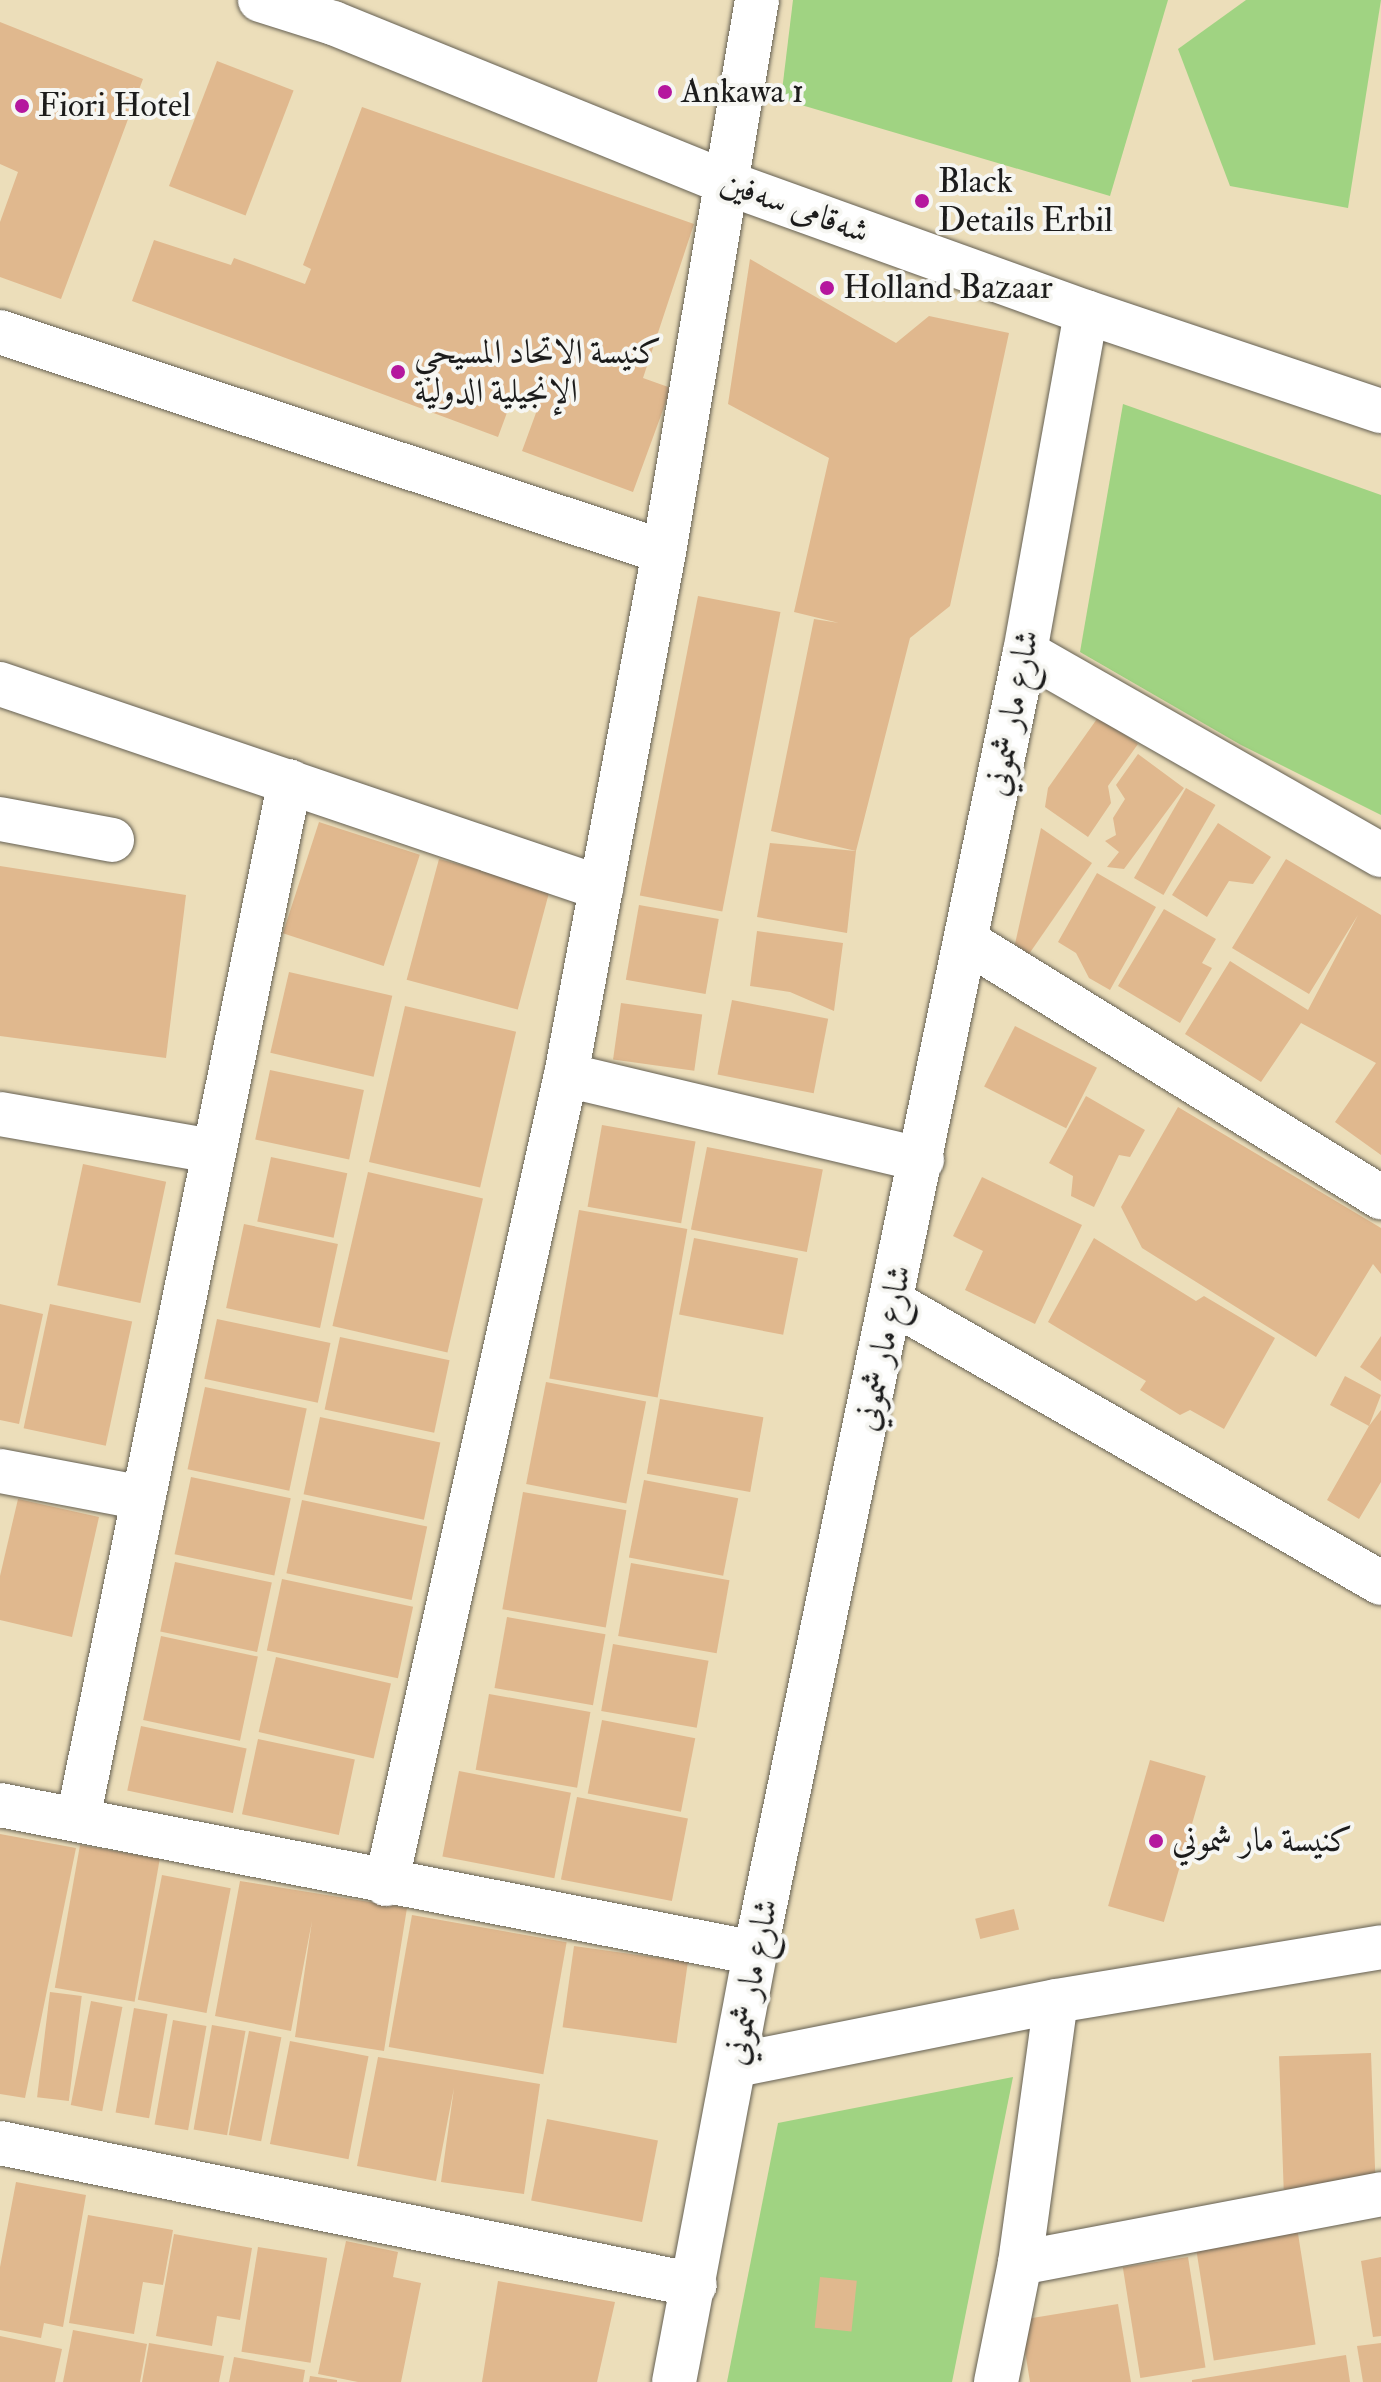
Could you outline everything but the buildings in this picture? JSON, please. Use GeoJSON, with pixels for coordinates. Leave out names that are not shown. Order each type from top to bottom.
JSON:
{"type":"FeatureCollection","features":[{"type":"Feature","properties":{"kind":"street","name":"شەقامی سەفین"},"geometry":{"type":"LineString","coordinates":[[260,0],[333,23],[727,183],[1086,312],[1381,411]]}},
{"type":"Feature","properties":{"kind":"street"},"geometry":{"type":"LineString","coordinates":[[386,1884],[566,1075],[664,552],[757,0]]}},
{"type":"Feature","properties":{"kind":"street","name":"شارع مار شموني"},"geometry":{"type":"LineString","coordinates":[[674,2382],[695,2285],[755,1953],[1025,652],[1086,312]]}},
{"type":"Feature","properties":{"kind":"street"},"geometry":{"type":"LineString","coordinates":[[0,332],[664,552]]}},
{"type":"Feature","properties":{"kind":"street"},"geometry":{"type":"LineString","coordinates":[[1025,652],[1381,855]]}},
{"type":"Feature","properties":{"kind":"street"},"geometry":{"type":"LineString","coordinates":[[0,684],[601,888]]}},
{"type":"Feature","properties":{"kind":"street"},"geometry":{"type":"LineString","coordinates":[[78,1819],[290,781]]}},
{"type":"Feature","properties":{"kind":"street"},"geometry":{"type":"LineString","coordinates":[[0,819],[112,840]]}},
{"type":"Feature","properties":{"kind":"street"},"geometry":{"type":"LineString","coordinates":[[966,941],[1381,1197]]}},
{"type":"Feature","properties":{"kind":"street"},"geometry":{"type":"LineString","coordinates":[[566,1075],[922,1160]]}},
{"type":"Feature","properties":{"kind":"street"},"geometry":{"type":"LineString","coordinates":[[0,1114],[213,1151]]}},
{"type":"Feature","properties":{"kind":"street"},"geometry":{"type":"LineString","coordinates":[[892,1302],[1381,1583]]}},
{"type":"Feature","properties":{"kind":"street"},"geometry":{"type":"LineString","coordinates":[[0,1471],[143,1498]]}},
{"type":"Feature","properties":{"kind":"street"},"geometry":{"type":"LineString","coordinates":[[0,1805],[386,1884],[755,1953]]}},
{"type":"Feature","properties":{"kind":"street"},"geometry":{"type":"LineString","coordinates":[[736,2065],[1056,2001],[1381,1947]]}},
{"type":"Feature","properties":{"kind":"street"},"geometry":{"type":"LineString","coordinates":[[996,2382],[1020,2263],[1056,2001]]}},
{"type":"Feature","properties":{"kind":"street"},"geometry":{"type":"LineString","coordinates":[[0,2143],[695,2285]]}},
{"type":"Feature","properties":{"kind":"street"},"geometry":{"type":"LineString","coordinates":[[1020,2263],[1381,2194]]}},
{"type":"Feature","properties":{"kind":"green space"},"geometry":{"type":"Polygon","coordinates":[[[793,0],[1168,0],[1110,196],[781,99],[793,0]]]}},
{"type":"Feature","properties":{"kind":"green space"},"geometry":{"type":"Polygon","coordinates":[[[1246,0],[1381,0],[1348,208],[1230,186],[1178,49],[1246,0]]]}},
{"type":"Feature","properties":{"kind":"green space"},"geometry":{"type":"Polygon","coordinates":[[[1123,404],[1381,495],[1381,815],[1241,745],[1080,652],[1123,404]]]}},
{"type":"Feature","properties":{"kind":"green space"},"geometry":{"type":"Polygon","coordinates":[[[1013,2077],[952,2382],[727,2382],[778,2123],[1013,2077]]]}},
{"type":"Feature","properties":{"kind":"place","name":"Ankawa 1"},"geometry":{"type":"Point","coordinates":[665,92]}},
{"type":"Feature","properties":{"kind":"place","name":"Fiori Hotel"},"geometry":{"type":"Point","coordinates":[22,106]}},
{"type":"Feature","properties":{"kind":"place","name":"Black Details Erbil"},"geometry":{"type":"Point","coordinates":[922,201]}},
{"type":"Feature","properties":{"kind":"place","name":"Holland Bazaar"},"geometry":{"type":"Point","coordinates":[827,288]}},
{"type":"Feature","properties":{"kind":"place","name":"كنيسة الاتحاد المسيحي الإنجيلية الدولية"},"geometry":{"type":"Point","coordinates":[398,372]}},
{"type":"Feature","properties":{"kind":"place","name":"كنيسة مار شموني"},"geometry":{"type":"Point","coordinates":[1156,1841]}}]}
